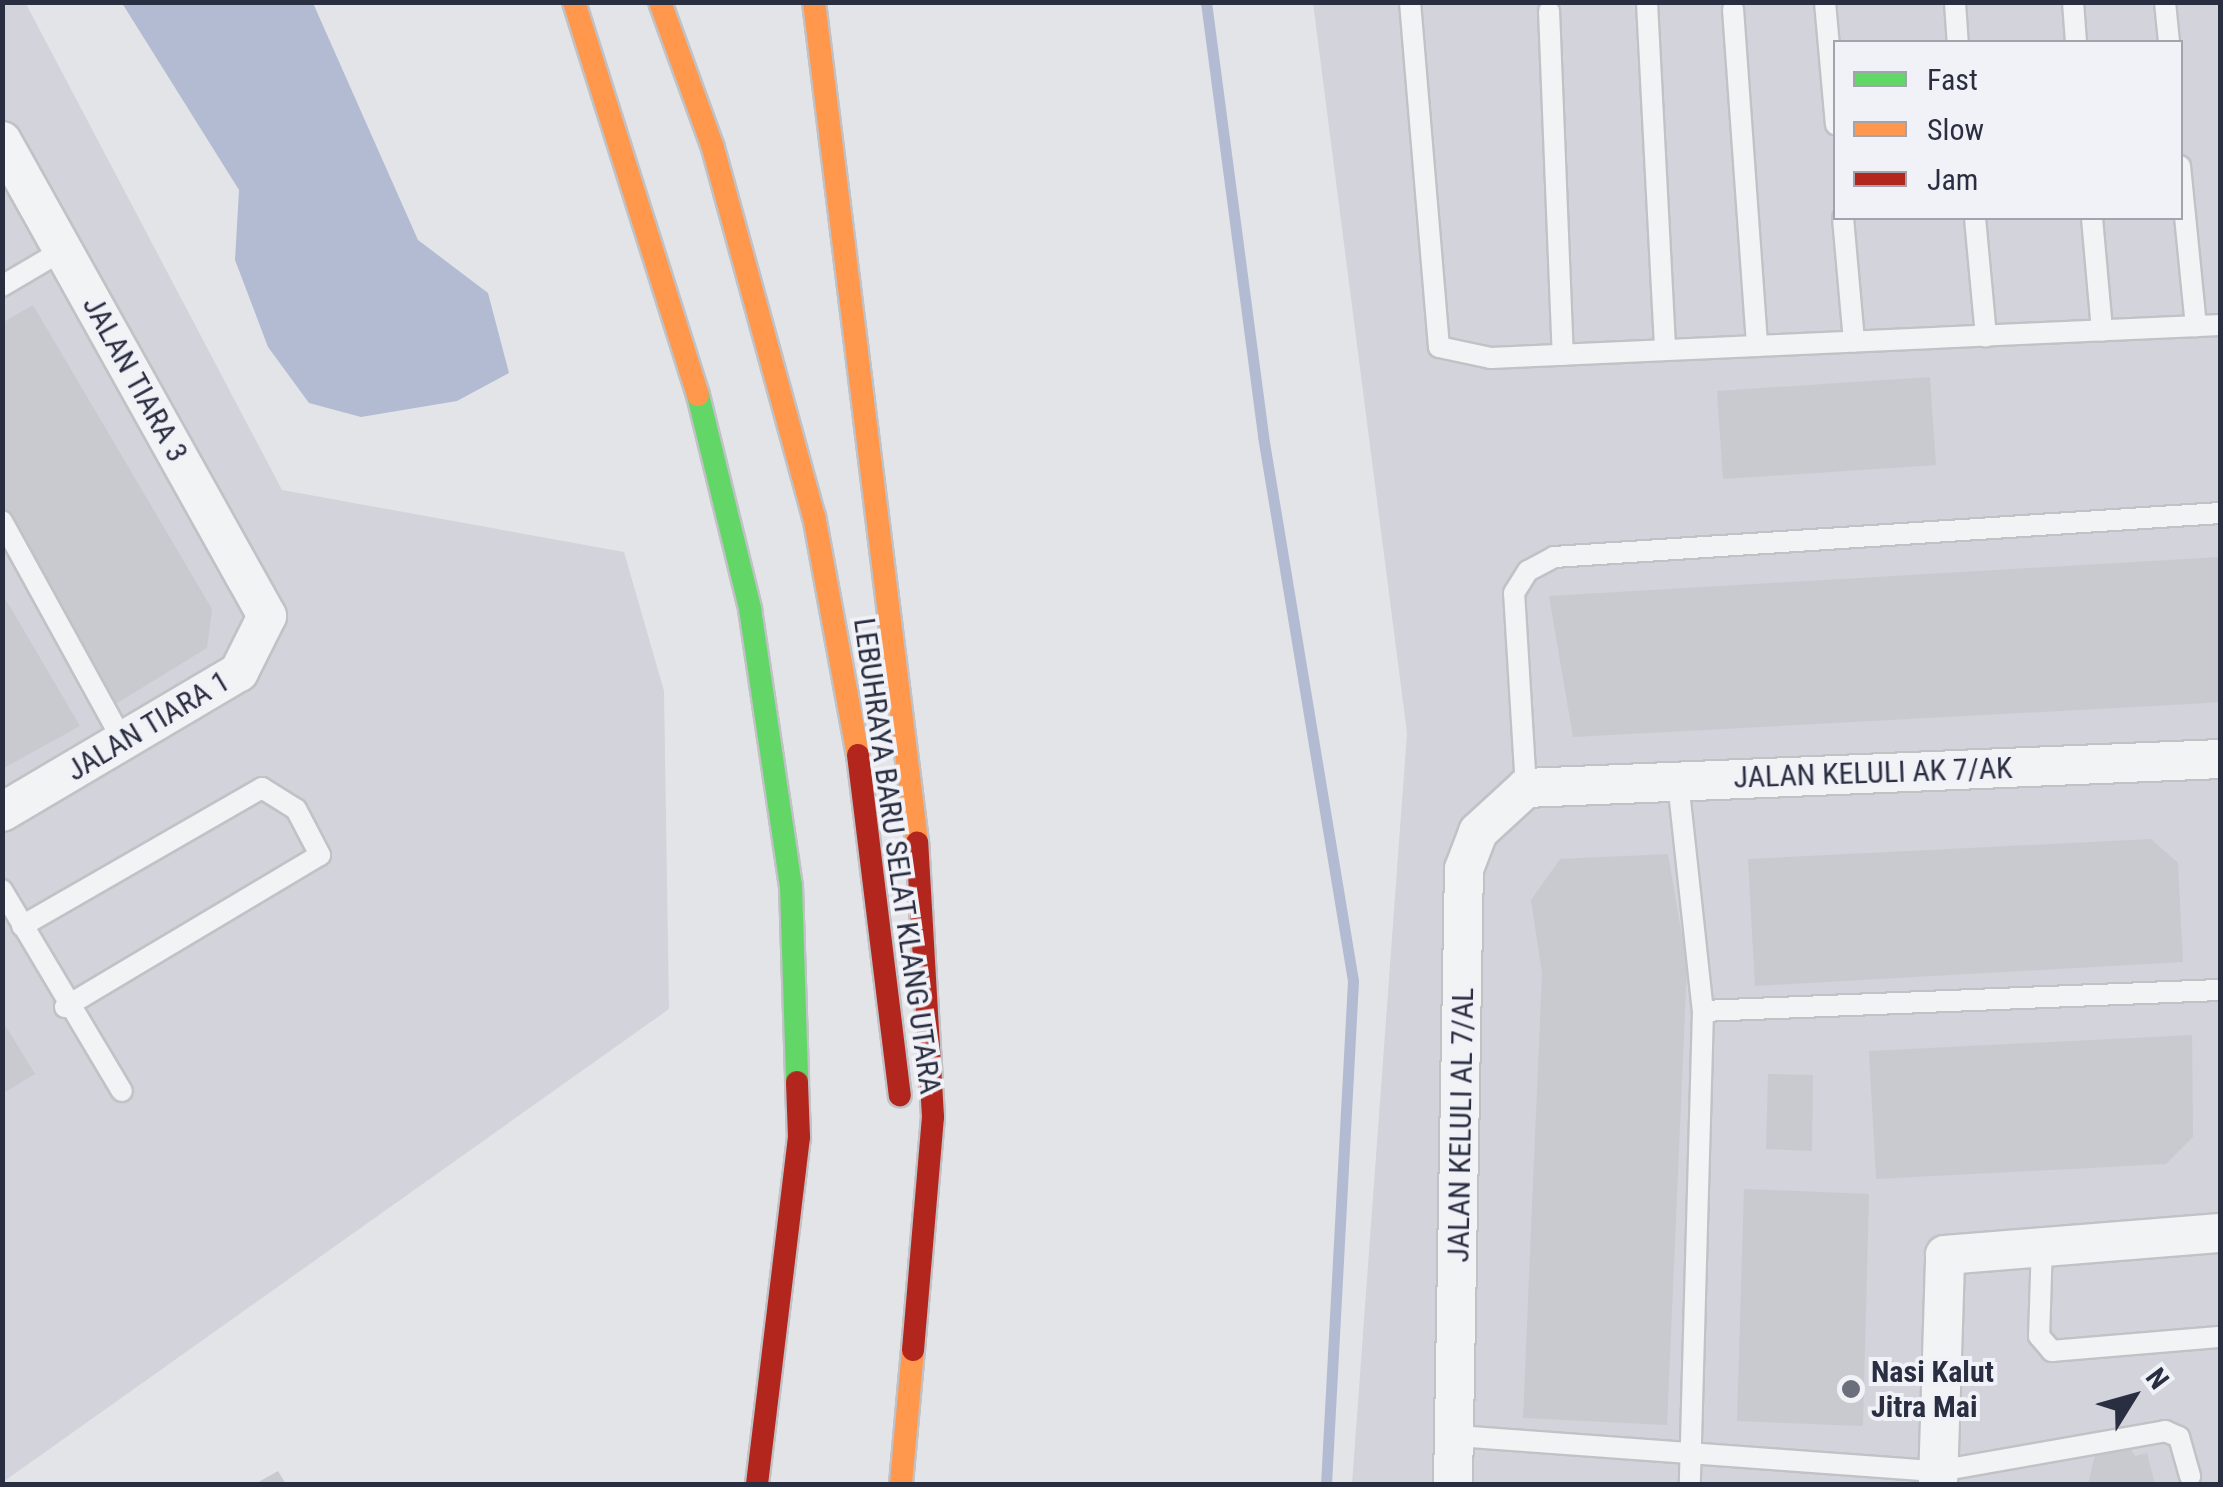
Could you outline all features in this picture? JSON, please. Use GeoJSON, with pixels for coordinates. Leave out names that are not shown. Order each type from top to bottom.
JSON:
{"type":"FeatureCollection","features":[{"type":"Feature","properties":{"kind":"highway"},"geometry":{"type":"LineString","coordinates":[[574,2],[684,335],[750,609],[791,886],[800,1137],[756,1484]]}},
{"type":"Feature","properties":{"kind":"highway","name":"LEBUHRAYA BARU SELAT KLANG UTARA"},"geometry":{"type":"LineString","coordinates":[[660,2],[713,148],[814,516],[858,752],[920,1322]]}},
{"type":"Feature","properties":{"kind":"highway"},"geometry":{"type":"LineString","coordinates":[[814,2],[928,935],[932,1117],[920,1322],[901,1484]]}},
{"type":"Feature","properties":{"kind":"street","name":"JALAN TIARA 3"},"geometry":{"type":"LineString","coordinates":[[2,141],[267,616]]}},
{"type":"Feature","properties":{"kind":"street","name":"JALAN TIARA 1"},"geometry":{"type":"LineString","coordinates":[[2,812],[239,672],[267,616]]}},
{"type":"Feature","properties":{"kind":"street","name":"JALAN KELULI AK 7/AK"},"geometry":{"type":"LineString","coordinates":[[1526,788],[2220,759]]}},
{"type":"Feature","properties":{"kind":"street","name":"JALAN KELULI AL 7/AL"},"geometry":{"type":"LineString","coordinates":[[1454,1484],[1464,869],[1478,832],[1526,788]]}},
{"type":"Feature","properties":{"kind":"street"},"geometry":{"type":"LineString","coordinates":[[1938,1478],[1938,1268],[1959,1248],[2220,1233]]}},
{"type":"Feature","properties":{"kind":"lane"},"geometry":{"type":"LineString","coordinates":[[1410,2],[1438,347],[1491,358],[2220,326]]}},
{"type":"Feature","properties":{"kind":"lane"},"geometry":{"type":"LineString","coordinates":[[1825,2],[1833,91]]}},
{"type":"Feature","properties":{"kind":"lane"},"geometry":{"type":"LineString","coordinates":[[2073,2],[2076,40]]}},
{"type":"Feature","properties":{"kind":"lane"},"geometry":{"type":"LineString","coordinates":[[2165,2],[2168,40]]}},
{"type":"Feature","properties":{"kind":"lane"},"geometry":{"type":"LineString","coordinates":[[1648,3],[1665,350]]}},
{"type":"Feature","properties":{"kind":"lane"},"geometry":{"type":"LineString","coordinates":[[1955,3],[1958,40]]}},
{"type":"Feature","properties":{"kind":"lane"},"geometry":{"type":"LineString","coordinates":[[1733,9],[1757,346]]}},
{"type":"Feature","properties":{"kind":"lane"},"geometry":{"type":"LineString","coordinates":[[1549,11],[1563,355]]}},
{"type":"Feature","properties":{"kind":"lane"},"geometry":{"type":"LineString","coordinates":[[2183,196],[2196,326]]}},
{"type":"Feature","properties":{"kind":"lane"},"geometry":{"type":"LineString","coordinates":[[1843,220],[1854,342]]}},
{"type":"Feature","properties":{"kind":"lane"},"geometry":{"type":"LineString","coordinates":[[1975,220],[1986,336]]}},
{"type":"Feature","properties":{"kind":"lane"},"geometry":{"type":"LineString","coordinates":[[2092,220],[2102,331]]}},
{"type":"Feature","properties":{"kind":"lane"},"geometry":{"type":"LineString","coordinates":[[2,286],[64,250]]}},
{"type":"Feature","properties":{"kind":"lane"},"geometry":{"type":"LineString","coordinates":[[1526,788],[1514,593],[1528,570],[1554,557],[2220,513]]}},
{"type":"Feature","properties":{"kind":"lane"},"geometry":{"type":"LineString","coordinates":[[2,521],[124,741]]}},
{"type":"Feature","properties":{"kind":"lane"},"geometry":{"type":"LineString","coordinates":[[1678,782],[1703,1011],[1690,1484]]}},
{"type":"Feature","properties":{"kind":"lane"},"geometry":{"type":"LineString","coordinates":[[22,926],[262,788],[296,809],[320,854],[64,1007]]}},
{"type":"Feature","properties":{"kind":"lane"},"geometry":{"type":"LineString","coordinates":[[2,890],[64,1007],[122,1091]]}},
{"type":"Feature","properties":{"kind":"lane"},"geometry":{"type":"LineString","coordinates":[[1703,1011],[2220,990]]}},
{"type":"Feature","properties":{"kind":"lane"},"geometry":{"type":"LineString","coordinates":[[2042,1243],[2039,1336],[2052,1351],[2220,1338]]}},
{"type":"Feature","properties":{"kind":"lane"},"geometry":{"type":"LineString","coordinates":[[1457,1436],[1692,1452],[1938,1478],[2165,1431],[2180,1437],[2190,1476]]}},
{"type":"Feature","properties":{"kind":"shaded area"},"geometry":{"type":"Polygon","coordinates":[[[25,2],[282,490],[624,552],[664,691],[669,1009],[3,1482],[2,3],[25,2]]]}},
{"type":"Feature","properties":{"kind":"shaded area"},"geometry":{"type":"Polygon","coordinates":[[[1313,3],[2220,3],[2220,1484],[1352,1484],[1407,733],[1313,3]]]}},
{"type":"Feature","properties":{"kind":"water"},"geometry":{"type":"Polygon","coordinates":[[[122,3],[313,3],[418,240],[488,293],[509,373],[457,401],[361,417],[309,403],[268,347],[235,260],[239,190],[122,3]]]}},
{"type":"Feature","properties":{"kind":"building"},"geometry":{"type":"Polygon","coordinates":[[[33,305],[212,609],[207,648],[114,705],[2,509],[2,323],[33,305]]]}},
{"type":"Feature","properties":{"kind":"building"},"geometry":{"type":"Polygon","coordinates":[[[1930,377],[1936,465],[1723,479],[1717,391],[1930,377]]]}},
{"type":"Feature","properties":{"kind":"building"},"geometry":{"type":"Polygon","coordinates":[[[2220,557],[2220,702],[2190,704],[1573,737],[1549,596],[2220,557]]]}},
{"type":"Feature","properties":{"kind":"building"},"geometry":{"type":"Polygon","coordinates":[[[2,593],[80,726],[2,769],[2,593]]]}},
{"type":"Feature","properties":{"kind":"building"},"geometry":{"type":"Polygon","coordinates":[[[2151,839],[2178,863],[2183,962],[1755,986],[1748,859],[2151,839]]]}},
{"type":"Feature","properties":{"kind":"building"},"geometry":{"type":"Polygon","coordinates":[[[1668,854],[1687,966],[1667,1425],[1523,1418],[1542,973],[1531,900],[1560,859],[1668,854]]]}},
{"type":"Feature","properties":{"kind":"building"},"geometry":{"type":"Polygon","coordinates":[[[2,1020],[35,1074],[2,1094],[2,1020]]]}},
{"type":"Feature","properties":{"kind":"building"},"geometry":{"type":"Polygon","coordinates":[[[2192,1035],[2193,1137],[2166,1164],[1876,1179],[1869,1051],[2192,1035]]]}},
{"type":"Feature","properties":{"kind":"building"},"geometry":{"type":"Polygon","coordinates":[[[1768,1074],[1813,1075],[1812,1151],[1766,1149],[1768,1074]]]}},
{"type":"Feature","properties":{"kind":"building"},"geometry":{"type":"Polygon","coordinates":[[[1744,1189],[1869,1194],[1863,1426],[1737,1421],[1744,1189]]]}},
{"type":"Feature","properties":{"kind":"building"},"geometry":{"type":"Polygon","coordinates":[[[2126,1442],[2135,1456],[2147,1453],[2155,1484],[2088,1484],[2095,1455],[2126,1442]]]}},
{"type":"Feature","properties":{"kind":"building"},"geometry":{"type":"Polygon","coordinates":[[[278,1471],[286,1484],[255,1484],[278,1471]]]}},
{"type":"Feature","properties":{"kind":"waterway"},"geometry":{"type":"LineString","coordinates":[[1206,2],[1263,436],[1353,981],[1326,1484]]}},
{"type":"Feature","properties":{"kind":"traffic: fast"},"geometry":{"type":"LineString","coordinates":[[698,395],[750,609],[791,886],[797,1082]]}},
{"type":"Feature","properties":{"kind":"traffic: slow"},"geometry":{"type":"LineString","coordinates":[[574,2],[698,395]]}},
{"type":"Feature","properties":{"kind":"traffic: slow"},"geometry":{"type":"LineString","coordinates":[[660,2],[713,148],[814,516],[858,755]]}},
{"type":"Feature","properties":{"kind":"traffic: slow"},"geometry":{"type":"LineString","coordinates":[[814,2],[917,842]]}},
{"type":"Feature","properties":{"kind":"traffic: slow"},"geometry":{"type":"LineString","coordinates":[[901,1484],[913,1350]]}},
{"type":"Feature","properties":{"kind":"traffic: jam"},"geometry":{"type":"LineString","coordinates":[[858,755],[900,1095]]}},
{"type":"Feature","properties":{"kind":"traffic: jam"},"geometry":{"type":"LineString","coordinates":[[913,1350],[933,1117],[917,842]]}},
{"type":"Feature","properties":{"kind":"traffic: jam"},"geometry":{"type":"LineString","coordinates":[[757,1484],[799,1137],[797,1082]]}},
{"type":"Feature","properties":{"kind":"place","name":"Nasi Kalut Jitra Mai"},"geometry":{"type":"Point","coordinates":[1851,1389]}}]}
